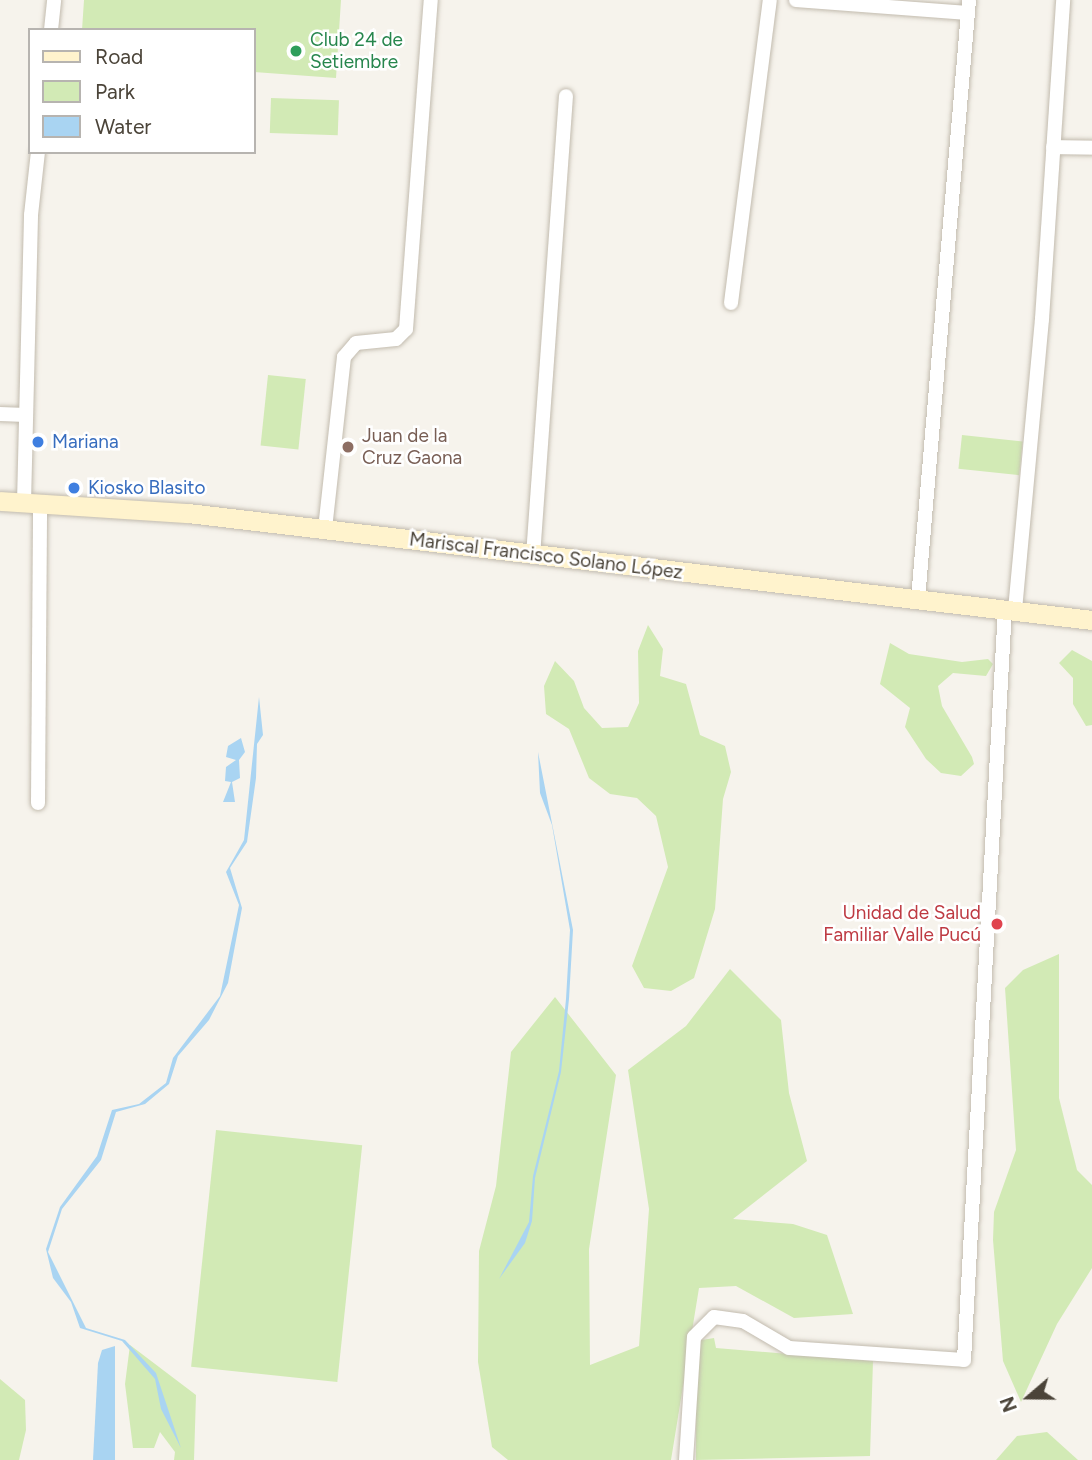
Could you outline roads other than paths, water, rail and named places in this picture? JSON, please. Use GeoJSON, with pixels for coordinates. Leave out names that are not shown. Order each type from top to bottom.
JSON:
{"type":"FeatureCollection","features":[{"type":"Feature","properties":{"kind":"main road","name":"Mariscal Francisco Solano López"},"geometry":{"type":"LineString","coordinates":[[0,501],[325,529],[533,556],[1092,620]]}},
{"type":"Feature","properties":{"kind":"street"},"geometry":{"type":"LineString","coordinates":[[51,28],[54,0]]}},
{"type":"Feature","properties":{"kind":"street"},"geometry":{"type":"LineString","coordinates":[[325,529],[344,357],[356,343],[396,339],[406,329],[431,0]]}},
{"type":"Feature","properties":{"kind":"street"},"geometry":{"type":"LineString","coordinates":[[731,303],[770,0]]}},
{"type":"Feature","properties":{"kind":"street"},"geometry":{"type":"LineString","coordinates":[[796,0],[969,6],[918,599]]}},
{"type":"Feature","properties":{"kind":"street"},"geometry":{"type":"LineString","coordinates":[[686,1460],[694,1337],[714,1317],[743,1321],[789,1348],[964,1360],[1010,610],[1053,147],[1063,0]]}},
{"type":"Feature","properties":{"kind":"street"},"geometry":{"type":"LineString","coordinates":[[533,556],[566,96]]}},
{"type":"Feature","properties":{"kind":"street"},"geometry":{"type":"LineString","coordinates":[[1053,147],[1092,148]]}},
{"type":"Feature","properties":{"kind":"street"},"geometry":{"type":"LineString","coordinates":[[38,154],[26,415],[32,503],[38,803]]}},
{"type":"Feature","properties":{"kind":"street"},"geometry":{"type":"LineString","coordinates":[[0,414],[26,415]]}},
{"type":"Feature","properties":{"kind":"water"},"geometry":{"type":"Polygon","coordinates":[[[259,697],[263,735],[257,744],[256,778],[247,842],[230,868],[242,908],[228,983],[209,1020],[178,1056],[169,1084],[145,1104],[116,1112],[101,1160],[62,1209],[48,1252],[86,1328],[125,1340],[156,1373],[181,1448],[161,1409],[155,1379],[122,1341],[80,1328],[71,1302],[53,1278],[46,1249],[60,1207],[97,1156],[112,1110],[139,1104],[166,1083],[173,1058],[220,996],[239,905],[226,872],[244,840],[259,697]]]}},
{"type":"Feature","properties":{"kind":"water"},"geometry":{"type":"Polygon","coordinates":[[[241,738],[245,752],[239,760],[240,778],[232,782],[235,802],[223,802],[231,782],[225,781],[226,767],[236,760],[226,757],[228,746],[241,738]]]}},
{"type":"Feature","properties":{"kind":"water"},"geometry":{"type":"Polygon","coordinates":[[[538,752],[573,930],[569,999],[561,1072],[535,1178],[532,1221],[525,1243],[499,1279],[529,1222],[533,1176],[559,1071],[566,999],[570,930],[552,825],[540,793],[538,752]]]}},
{"type":"Feature","properties":{"kind":"water"},"geometry":{"type":"Polygon","coordinates":[[[115,1346],[115,1460],[93,1460],[98,1363],[102,1350],[115,1346]]]}},
{"type":"Feature","properties":{"kind":"place","name":"Club 24 de Setiembre"},"geometry":{"type":"Point","coordinates":[296,51]}},
{"type":"Feature","properties":{"kind":"place","name":"Mariana"},"geometry":{"type":"Point","coordinates":[38,442]}},
{"type":"Feature","properties":{"kind":"place","name":"Juan de la Cruz Gaona"},"geometry":{"type":"Point","coordinates":[348,447]}},
{"type":"Feature","properties":{"kind":"place","name":"Kiosko Blasito"},"geometry":{"type":"Point","coordinates":[74,488]}},
{"type":"Feature","properties":{"kind":"place","name":"Unidad de Salud Familiar Valle Pucú"},"geometry":{"type":"Point","coordinates":[997,924]}}]}
